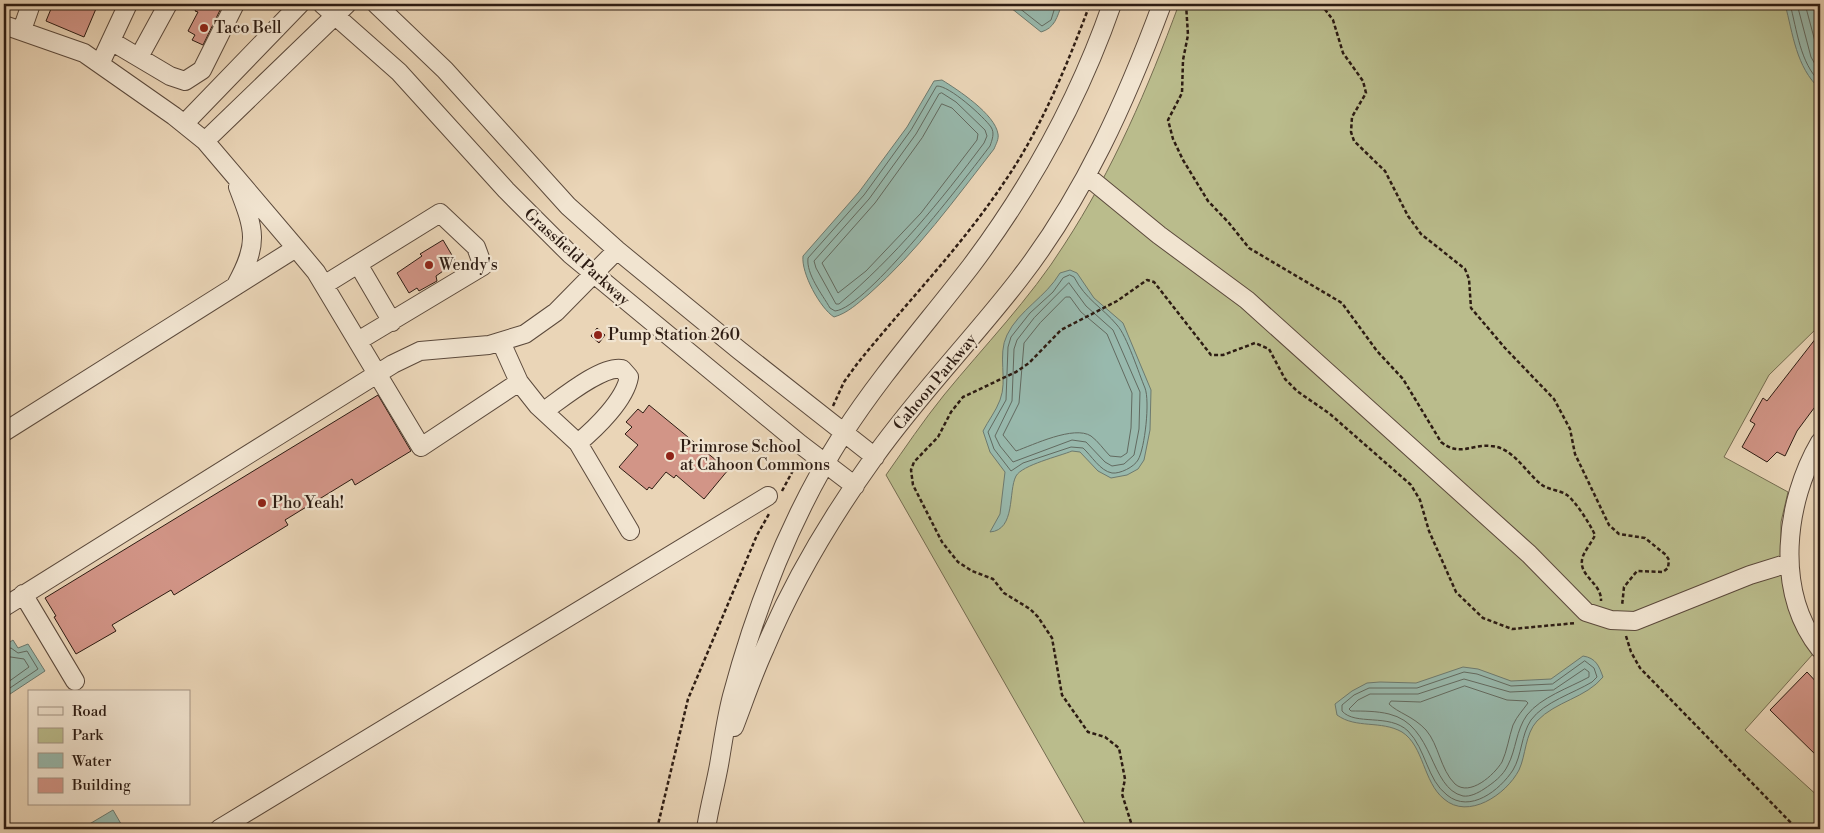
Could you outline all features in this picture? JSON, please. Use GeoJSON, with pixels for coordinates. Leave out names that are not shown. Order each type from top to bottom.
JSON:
{"type":"FeatureCollection","features":[{"type":"Feature","properties":{"kind":"street"},"geometry":{"type":"LineString","coordinates":[[22,30],[31,4]]}},
{"type":"Feature","properties":{"kind":"street"},"geometry":{"type":"LineString","coordinates":[[100,64],[128,4]]}},
{"type":"Feature","properties":{"kind":"street"},"geometry":{"type":"LineString","coordinates":[[139,58],[168,4]]}},
{"type":"Feature","properties":{"kind":"street"},"geometry":{"type":"LineString","coordinates":[[111,41],[170,76],[185,81],[196,76],[202,70],[235,4]]}},
{"type":"Feature","properties":{"kind":"street"},"geometry":{"type":"LineString","coordinates":[[184,124],[300,4]]}},
{"type":"Feature","properties":{"kind":"street","name":"Grassfield Parkway"},"geometry":{"type":"LineString","coordinates":[[376,4],[445,70],[568,206],[617,250],[825,419],[875,457]]}},
{"type":"Feature","properties":{"kind":"street","name":"Cahoon Parkway"},"geometry":{"type":"LineString","coordinates":[[706,829],[731,698],[755,622],[794,528],[825,464],[844,433],[892,366],[971,266],[1018,200],[1066,114],[1087,69],[1112,4]]}},
{"type":"Feature","properties":{"kind":"street","name":"Cahoon Parkway"},"geometry":{"type":"LineString","coordinates":[[719,768],[765,648],[784,607],[812,556],[875,457],[924,392],[1020,279],[1062,218],[1087,176],[1114,124],[1162,4]]}},
{"type":"Feature","properties":{"kind":"street"},"geometry":{"type":"LineString","coordinates":[[205,141],[335,7]]}},
{"type":"Feature","properties":{"kind":"street","name":"Grassfield Parkway"},"geometry":{"type":"LineString","coordinates":[[335,7],[399,72],[528,214],[593,275],[806,449],[855,486]]}},
{"type":"Feature","properties":{"kind":"street"},"geometry":{"type":"LineString","coordinates":[[4,24],[84,53],[205,141],[296,248],[324,285],[421,447],[519,382]]}},
{"type":"Feature","properties":{"kind":"street"},"geometry":{"type":"LineString","coordinates":[[232,173],[249,215],[253,235],[250,259],[236,286]]}},
{"type":"Feature","properties":{"kind":"street"},"geometry":{"type":"LineString","coordinates":[[1087,176],[1152,230],[1247,300],[1529,554],[1586,612],[1621,620],[1636,621],[1750,575],[1789,563]]}},
{"type":"Feature","properties":{"kind":"street"},"geometry":{"type":"LineString","coordinates":[[324,285],[440,213],[476,246],[483,266],[358,341]]}},
{"type":"Feature","properties":{"kind":"street"},"geometry":{"type":"LineString","coordinates":[[4,432],[296,248]]}},
{"type":"Feature","properties":{"kind":"street"},"geometry":{"type":"LineString","coordinates":[[4,607],[378,374],[420,351],[489,345],[524,334],[556,312],[617,250]]}},
{"type":"Feature","properties":{"kind":"street"},"geometry":{"type":"LineString","coordinates":[[358,264],[392,322]]}},
{"type":"Feature","properties":{"kind":"street"},"geometry":{"type":"LineString","coordinates":[[501,342],[519,382],[544,411],[578,443],[630,531]]}},
{"type":"Feature","properties":{"kind":"street"},"geometry":{"type":"LineString","coordinates":[[544,411],[567,394],[602,373],[615,367],[622,369],[629,376],[627,387],[595,428],[578,443]]}},
{"type":"Feature","properties":{"kind":"street"},"geometry":{"type":"LineString","coordinates":[[1820,442],[1805,474],[1795,503],[1789,563],[1797,601],[1808,630],[1820,649]]}},
{"type":"Feature","properties":{"kind":"street"},"geometry":{"type":"LineString","coordinates":[[219,829],[773,501]]}},
{"type":"Feature","properties":{"kind":"street"},"geometry":{"type":"LineString","coordinates":[[23,594],[74,681]]}},
{"type":"Feature","properties":{"kind":"path"},"geometry":{"type":"LineString","coordinates":[[825,419],[841,394],[844,382],[976,221],[1007,180],[1048,106],[1090,4]]}},
{"type":"Feature","properties":{"kind":"path"},"geometry":{"type":"LineString","coordinates":[[1321,4],[1333,20],[1343,53],[1363,80],[1366,93],[1352,117],[1351,132],[1354,141],[1385,171],[1408,216],[1420,234],[1465,269],[1469,279],[1471,308],[1505,348],[1554,399],[1570,429],[1575,454],[1609,525],[1619,534],[1644,538],[1666,555],[1669,560],[1668,568],[1663,572],[1637,571],[1624,586],[1621,620],[1631,652],[1640,668],[1798,829]]}},
{"type":"Feature","properties":{"kind":"path"},"geometry":{"type":"LineString","coordinates":[[1118,302],[1061,330],[1029,363],[993,383],[969,392],[951,412],[938,437],[914,462],[911,470],[913,485],[942,542],[958,562],[972,571],[993,579],[1004,593],[1030,609],[1038,617],[1052,638],[1062,695],[1075,717],[1088,732],[1105,737],[1119,748],[1125,780],[1122,794],[1133,829]]}},
{"type":"Feature","properties":{"kind":"path"},"geometry":{"type":"LineString","coordinates":[[657,829],[688,699],[773,501],[806,449]]}},
{"type":"Feature","properties":{"kind":"green space"},"geometry":{"type":"Polygon","coordinates":[[[1179,4],[1820,4],[1820,325],[1769,375],[1724,457],[1788,492],[1781,522],[1781,553],[1787,597],[1813,654],[1745,730],[1820,798],[1820,829],[1088,829],[886,475],[936,405],[1037,284],[1082,217],[1128,128],[1155,67],[1179,4]]]}},
{"type":"Feature","properties":{"kind":"water"},"geometry":{"type":"Polygon","coordinates":[[[1006,4],[1062,4],[1057,18],[1052,25],[1041,32],[1006,4]]]}},
{"type":"Feature","properties":{"kind":"water"},"geometry":{"type":"Polygon","coordinates":[[[1785,4],[1820,4],[1820,89],[1800,60],[1785,4]]]}},
{"type":"Feature","properties":{"kind":"water"},"geometry":{"type":"Polygon","coordinates":[[[942,80],[975,103],[990,119],[998,134],[998,140],[994,149],[935,224],[887,278],[857,304],[834,317],[823,306],[812,290],[805,271],[803,256],[859,192],[907,127],[934,81],[942,80]]]}},
{"type":"Feature","properties":{"kind":"water"},"geometry":{"type":"Polygon","coordinates":[[[1070,270],[1077,273],[1094,298],[1123,323],[1151,390],[1150,430],[1144,460],[1138,469],[1127,475],[1111,478],[1098,471],[1080,452],[1072,451],[1026,468],[1016,476],[1010,509],[1004,525],[998,530],[990,532],[1000,514],[1005,472],[990,452],[983,431],[1000,400],[1002,392],[1004,343],[1018,318],[1048,289],[1060,273],[1070,270]]]}},
{"type":"Feature","properties":{"kind":"water"},"geometry":{"type":"Polygon","coordinates":[[[13,640],[18,648],[28,644],[45,671],[4,698],[4,646],[13,640]]]}},
{"type":"Feature","properties":{"kind":"water"},"geometry":{"type":"Polygon","coordinates":[[[1583,656],[1596,663],[1603,677],[1588,690],[1553,709],[1537,721],[1530,732],[1519,770],[1513,779],[1496,796],[1475,806],[1464,807],[1454,805],[1437,792],[1415,746],[1402,732],[1386,726],[1352,722],[1337,715],[1335,704],[1352,691],[1367,683],[1416,683],[1463,667],[1478,669],[1511,681],[1551,679],[1583,656]]]}},
{"type":"Feature","properties":{"kind":"water"},"geometry":{"type":"Polygon","coordinates":[[[113,810],[124,829],[81,829],[113,810]]]}},
{"type":"Feature","properties":{"kind":"building"},"geometry":{"type":"Polygon","coordinates":[[[53,4],[98,4],[84,37],[46,21],[53,4]]]}},
{"type":"Feature","properties":{"kind":"building","name":"Taco Bell"},"geometry":{"type":"Polygon","coordinates":[[[199,4],[223,4],[203,45],[192,40],[195,35],[188,31],[198,12],[195,11],[199,4]]]}},
{"type":"Feature","properties":{"kind":"building","name":"Wendy's"},"geometry":{"type":"Polygon","coordinates":[[[443,240],[456,262],[436,276],[437,281],[419,291],[417,288],[409,293],[397,273],[422,256],[420,254],[443,240]]]}},
{"type":"Feature","properties":{"kind":"building","name":"Pump Station 260"},"geometry":{"type":"Polygon","coordinates":[[[597,328],[605,335],[599,343],[591,336],[597,328]]]}},
{"type":"Feature","properties":{"kind":"building"},"geometry":{"type":"Polygon","coordinates":[[[1820,333],[1820,400],[1797,431],[1785,456],[1777,452],[1767,462],[1742,447],[1755,424],[1750,421],[1763,398],[1767,401],[1820,333]]]}},
{"type":"Feature","properties":{"kind":"building"},"geometry":{"type":"Polygon","coordinates":[[[378,395],[411,451],[355,485],[352,479],[285,520],[288,525],[174,595],[171,590],[112,625],[116,631],[76,654],[45,598],[378,395]]]}},
{"type":"Feature","properties":{"kind":"building","name":"Primrose School at Cahoon Commons"},"geometry":{"type":"Polygon","coordinates":[[[649,405],[728,470],[704,499],[676,475],[674,478],[666,472],[652,489],[649,487],[647,490],[619,467],[638,445],[625,434],[632,427],[626,422],[638,409],[643,413],[649,405]]]}},
{"type":"Feature","properties":{"kind":"building"},"geometry":{"type":"Polygon","coordinates":[[[1807,672],[1820,686],[1820,759],[1770,710],[1807,672]]]}},
{"type":"Feature","properties":{"kind":"place","name":"Taco Bell"},"geometry":{"type":"Point","coordinates":[204,28]}},
{"type":"Feature","properties":{"kind":"place","name":"Wendy's"},"geometry":{"type":"Point","coordinates":[429,265]}},
{"type":"Feature","properties":{"kind":"place","name":"Pump Station 260"},"geometry":{"type":"Point","coordinates":[598,335]}},
{"type":"Feature","properties":{"kind":"place","name":"Primrose School at Cahoon Commons"},"geometry":{"type":"Point","coordinates":[670,456]}},
{"type":"Feature","properties":{"kind":"place","name":"Pho Yeah!"},"geometry":{"type":"Point","coordinates":[262,503]}}]}
